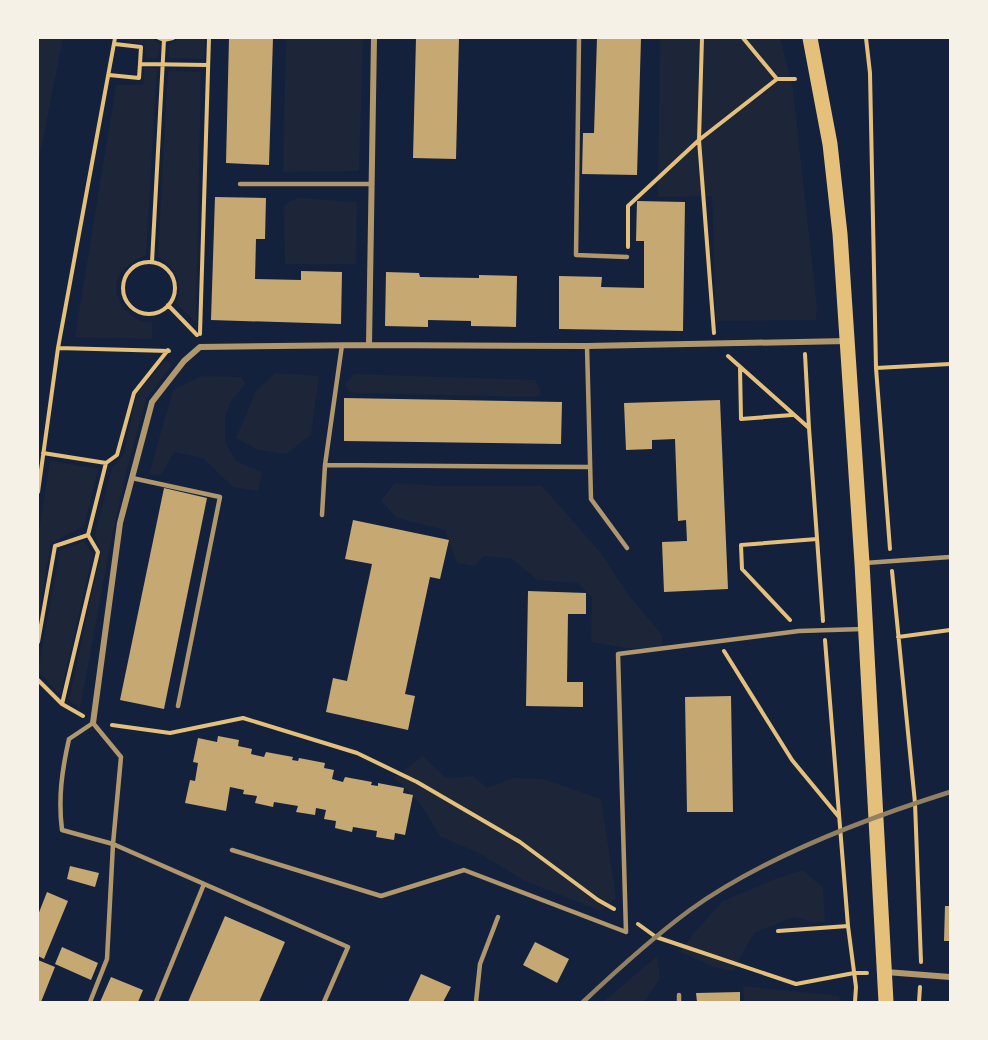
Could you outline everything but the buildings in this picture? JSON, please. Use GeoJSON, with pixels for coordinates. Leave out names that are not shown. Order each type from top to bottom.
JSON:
{"type":"FeatureCollection","features":[{"type":"Feature","properties":{"kind":"main road"},"geometry":{"type":"LineString","coordinates":[[810,38],[830,144],[840,234],[866,629],[886,1002]]}},
{"type":"Feature","properties":{"kind":"street"},"geometry":{"type":"LineString","coordinates":[[369,345],[374,38]]}},
{"type":"Feature","properties":{"kind":"street"},"geometry":{"type":"LineString","coordinates":[[93,723],[120,523],[152,402],[184,361],[200,347],[587,346],[848,341]]}},
{"type":"Feature","properties":{"kind":"street"},"geometry":{"type":"LineString","coordinates":[[885,972],[951,977]]}},
{"type":"Feature","properties":{"kind":"lane"},"geometry":{"type":"LineString","coordinates":[[579,38],[576,255],[627,257]]}},
{"type":"Feature","properties":{"kind":"lane"},"geometry":{"type":"LineString","coordinates":[[240,184],[372,184]]}},
{"type":"Feature","properties":{"kind":"lane"},"geometry":{"type":"LineString","coordinates":[[322,515],[325,465],[342,345]]}},
{"type":"Feature","properties":{"kind":"lane"},"geometry":{"type":"LineString","coordinates":[[587,346],[591,499],[627,548]]}},
{"type":"Feature","properties":{"kind":"lane"},"geometry":{"type":"LineString","coordinates":[[325,465],[590,467]]}},
{"type":"Feature","properties":{"kind":"lane"},"geometry":{"type":"LineString","coordinates":[[132,478],[220,496],[178,706]]}},
{"type":"Feature","properties":{"kind":"lane"},"geometry":{"type":"LineString","coordinates":[[862,563],[951,556]]}},
{"type":"Feature","properties":{"kind":"lane"},"geometry":{"type":"LineString","coordinates":[[232,850],[381,896],[464,870],[626,932],[618,654],[799,630],[866,629]]}},
{"type":"Feature","properties":{"kind":"lane"},"geometry":{"type":"LineString","coordinates":[[90,1002],[107,959],[112,844],[121,757],[93,723],[69,738],[61,777],[59,807],[62,830],[112,844],[348,947],[324,1002]]}},
{"type":"Feature","properties":{"kind":"lane"},"geometry":{"type":"LineString","coordinates":[[156,1002],[204,884]]}},
{"type":"Feature","properties":{"kind":"lane"},"geometry":{"type":"LineString","coordinates":[[476,1002],[480,964],[498,916]]}},
{"type":"Feature","properties":{"kind":"lane"},"geometry":{"type":"LineString","coordinates":[[679,995],[679,1002]]}},
{"type":"Feature","properties":{"kind":"path"},"geometry":{"type":"LineString","coordinates":[[38,492],[58,348],[115,38]]}},
{"type":"Feature","properties":{"kind":"path"},"geometry":{"type":"LineString","coordinates":[[152,262],[162,64],[161,39],[173,38]]}},
{"type":"Feature","properties":{"kind":"path"},"geometry":{"type":"LineString","coordinates":[[168,305],[200,338],[208,38]]}},
{"type":"Feature","properties":{"kind":"path"},"geometry":{"type":"LineString","coordinates":[[702,38],[699,140],[715,344],[809,428]]}},
{"type":"Feature","properties":{"kind":"path"},"geometry":{"type":"LineString","coordinates":[[743,38],[777,80]]}},
{"type":"Feature","properties":{"kind":"path"},"geometry":{"type":"LineString","coordinates":[[866,38],[870,73],[876,368],[891,561],[915,803],[921,975],[919,1002]]}},
{"type":"Feature","properties":{"kind":"path"},"geometry":{"type":"LineString","coordinates":[[109,75],[139,78],[141,47],[115,44]]}},
{"type":"Feature","properties":{"kind":"path"},"geometry":{"type":"LineString","coordinates":[[140,64],[208,65]]}},
{"type":"Feature","properties":{"kind":"path"},"geometry":{"type":"LineString","coordinates":[[627,257],[628,206],[699,140],[777,80],[795,79]]}},
{"type":"Feature","properties":{"kind":"path"},"geometry":{"type":"LineString","coordinates":[[144,262],[152,262],[161,264],[173,277],[174,294],[168,305],[159,313],[141,313],[128,303],[124,295],[125,278],[129,271],[144,262]]}},
{"type":"Feature","properties":{"kind":"path"},"geometry":{"type":"LineString","coordinates":[[804,342],[824,630],[855,1002]]}},
{"type":"Feature","properties":{"kind":"path"},"geometry":{"type":"LineString","coordinates":[[58,348],[168,350],[134,393],[117,455],[106,463],[88,534],[98,552],[62,704]]}},
{"type":"Feature","properties":{"kind":"path"},"geometry":{"type":"LineString","coordinates":[[876,368],[951,364]]}},
{"type":"Feature","properties":{"kind":"path"},"geometry":{"type":"LineString","coordinates":[[740,366],[741,419],[793,415]]}},
{"type":"Feature","properties":{"kind":"path"},"geometry":{"type":"LineString","coordinates":[[44,453],[106,463]]}},
{"type":"Feature","properties":{"kind":"path"},"geometry":{"type":"LineString","coordinates":[[38,642],[55,546],[88,534]]}},
{"type":"Feature","properties":{"kind":"path"},"geometry":{"type":"LineString","coordinates":[[799,630],[742,569],[741,545],[817,539]]}},
{"type":"Feature","properties":{"kind":"path"},"geometry":{"type":"LineString","coordinates":[[898,636],[951,630]]}},
{"type":"Feature","properties":{"kind":"path"},"geometry":{"type":"LineString","coordinates":[[718,641],[792,760],[840,817]]}},
{"type":"Feature","properties":{"kind":"path"},"geometry":{"type":"LineString","coordinates":[[38,680],[62,704],[93,723],[170,734],[243,718],[357,753],[417,782],[520,842],[598,900],[656,937],[796,984],[854,973],[885,972]]}},
{"type":"Feature","properties":{"kind":"path"},"geometry":{"type":"LineString","coordinates":[[778,931],[848,926]]}},
{"type":"Feature","properties":{"kind":"shaded area"},"geometry":{"type":"Polygon","coordinates":[[[38,38],[63,38],[38,164],[38,38]]]}},
{"type":"Feature","properties":{"kind":"shaded area"},"geometry":{"type":"Polygon","coordinates":[[[121,38],[153,38],[160,44],[158,58],[146,58],[144,44],[121,40],[121,38]]]}},
{"type":"Feature","properties":{"kind":"shaded area"},"geometry":{"type":"Polygon","coordinates":[[[179,38],[205,38],[204,59],[169,58],[169,45],[179,38]]]}},
{"type":"Feature","properties":{"kind":"shaded area"},"geometry":{"type":"Polygon","coordinates":[[[286,38],[363,38],[359,171],[283,172],[286,38]]]}},
{"type":"Feature","properties":{"kind":"shaded area"},"geometry":{"type":"Polygon","coordinates":[[[660,38],[780,38],[793,89],[817,307],[816,320],[716,321],[712,196],[658,197],[660,38]]]}},
{"type":"Feature","properties":{"kind":"shaded area"},"geometry":{"type":"Polygon","coordinates":[[[144,68],[157,68],[146,255],[127,266],[118,277],[116,284],[121,305],[139,320],[152,322],[152,339],[75,337],[116,85],[143,85],[144,68]]]}},
{"type":"Feature","properties":{"kind":"shaded area"},"geometry":{"type":"Polygon","coordinates":[[[168,71],[201,72],[196,323],[176,303],[179,289],[177,277],[170,266],[158,257],[168,71]]]}},
{"type":"Feature","properties":{"kind":"shaded area"},"geometry":{"type":"Polygon","coordinates":[[[298,198],[357,202],[356,264],[285,264],[284,207],[290,201],[298,198]]]}},
{"type":"Feature","properties":{"kind":"shaded area"},"geometry":{"type":"Polygon","coordinates":[[[166,360],[172,365],[146,400],[128,465],[110,545],[80,709],[69,700],[101,551],[95,535],[112,468],[123,456],[137,393],[166,360]]]}},
{"type":"Feature","properties":{"kind":"shaded area"},"geometry":{"type":"Polygon","coordinates":[[[275,373],[319,376],[311,435],[286,454],[259,450],[236,438],[256,391],[275,373]]]}},
{"type":"Feature","properties":{"kind":"shaded area"},"geometry":{"type":"Polygon","coordinates":[[[354,374],[535,380],[540,389],[540,395],[534,397],[354,393],[348,391],[345,384],[354,374]]]}},
{"type":"Feature","properties":{"kind":"shaded area"},"geometry":{"type":"Polygon","coordinates":[[[202,376],[242,377],[245,384],[230,403],[225,418],[225,442],[236,461],[262,472],[258,491],[233,487],[203,458],[174,452],[161,475],[149,474],[173,390],[202,376]]]}},
{"type":"Feature","properties":{"kind":"shaded area"},"geometry":{"type":"Polygon","coordinates":[[[50,461],[98,469],[84,526],[51,543],[38,619],[38,538],[50,461]]]}},
{"type":"Feature","properties":{"kind":"shaded area"},"geometry":{"type":"Polygon","coordinates":[[[395,483],[440,486],[542,486],[600,552],[629,596],[662,635],[662,648],[626,648],[591,642],[592,597],[578,583],[537,580],[511,558],[484,556],[474,566],[457,563],[445,530],[397,518],[381,501],[395,483]]]}},
{"type":"Feature","properties":{"kind":"shaded area"},"geometry":{"type":"Polygon","coordinates":[[[84,541],[93,554],[60,695],[38,671],[60,550],[84,541]]]}},
{"type":"Feature","properties":{"kind":"shaded area"},"geometry":{"type":"Polygon","coordinates":[[[423,756],[446,778],[473,776],[487,788],[513,778],[543,779],[601,799],[616,898],[601,911],[523,880],[481,854],[440,836],[420,803],[394,778],[423,756]]]}},
{"type":"Feature","properties":{"kind":"shaded area"},"geometry":{"type":"Polygon","coordinates":[[[803,870],[823,888],[825,922],[811,922],[794,917],[754,933],[733,971],[714,967],[680,952],[723,901],[803,870]]]}},
{"type":"Feature","properties":{"kind":"shaded area"},"geometry":{"type":"Polygon","coordinates":[[[657,956],[660,978],[644,1002],[603,1002],[657,956]]]}},
{"type":"Feature","properties":{"kind":"shaded area"},"geometry":{"type":"Polygon","coordinates":[[[743,986],[840,996],[839,1002],[744,1002],[743,986]]]}},
{"type":"Feature","properties":{"kind":"railway"},"geometry":{"type":"LineString","coordinates":[[583,1002],[635,954],[690,910],[750,873],[782,856],[849,827],[950,792]]}}]}
